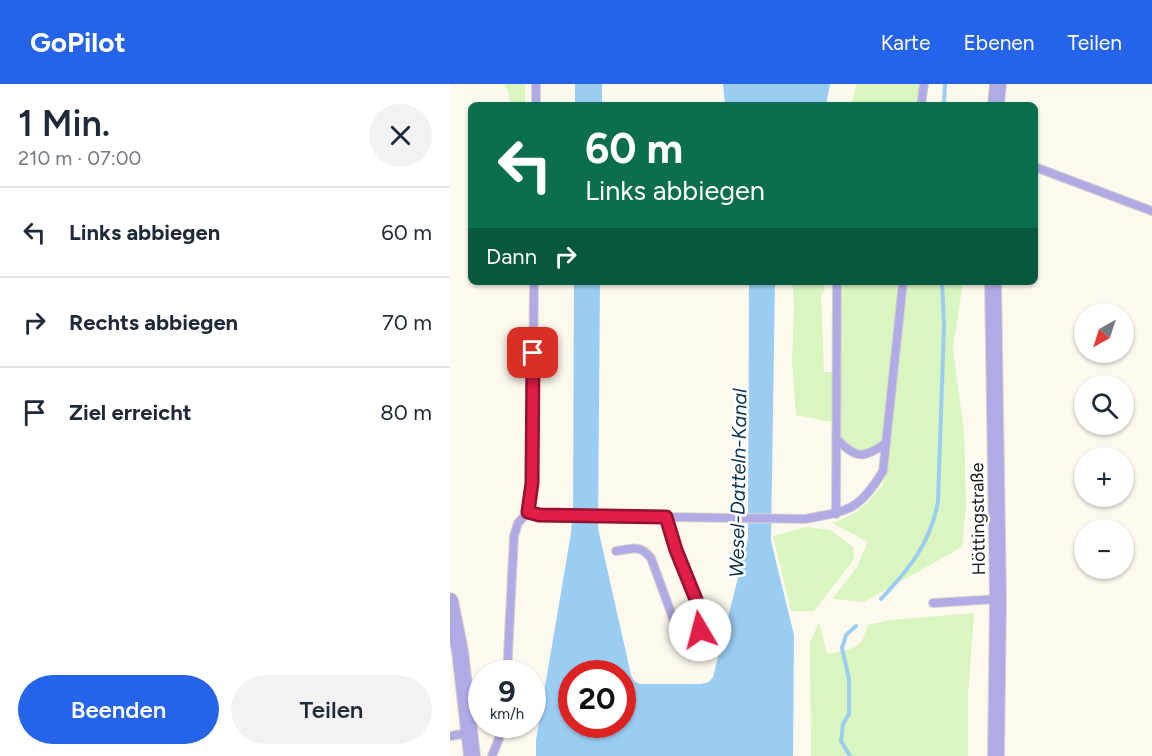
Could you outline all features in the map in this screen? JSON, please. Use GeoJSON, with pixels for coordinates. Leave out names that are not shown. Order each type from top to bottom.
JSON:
{"type":"FeatureCollection","features":[{"type":"Feature","properties":{"kind":"street"},"geometry":{"type":"LineString","coordinates":[[996,102],[998,84]]}},
{"type":"Feature","properties":{"kind":"street","name":"Höttingstraße"},"geometry":{"type":"LineString","coordinates":[[993,285],[998,598],[996,756]]}},
{"type":"Feature","properties":{"kind":"street"},"geometry":{"type":"LineString","coordinates":[[450,601],[468,721]]}},
{"type":"Feature","properties":{"kind":"street"},"geometry":{"type":"LineString","coordinates":[[470,738],[472,756]]}},
{"type":"Feature","properties":{"kind":"lane"},"geometry":{"type":"LineString","coordinates":[[536,84],[536,102]]}},
{"type":"Feature","properties":{"kind":"lane"},"geometry":{"type":"LineString","coordinates":[[921,102],[924,84]]}},
{"type":"Feature","properties":{"kind":"lane"},"geometry":{"type":"LineString","coordinates":[[1038,168],[1152,211]]}},
{"type":"Feature","properties":{"kind":"lane"},"geometry":{"type":"LineString","coordinates":[[508,660],[514,536],[518,523],[528,512],[532,483],[534,285]]}},
{"type":"Feature","properties":{"kind":"lane"},"geometry":{"type":"LineString","coordinates":[[836,514],[837,285]]}},
{"type":"Feature","properties":{"kind":"lane"},"geometry":{"type":"LineString","coordinates":[[528,512],[539,515],[805,519],[836,514],[856,505],[871,490],[883,471],[903,285]]}},
{"type":"Feature","properties":{"kind":"lane"},"geometry":{"type":"LineString","coordinates":[[836,438],[845,448],[858,455],[872,453],[886,443]]}},
{"type":"Feature","properties":{"kind":"lane"},"geometry":{"type":"LineString","coordinates":[[616,551],[641,548],[645,551],[651,558],[678,632],[700,630],[697,602],[676,550],[666,517]]}},
{"type":"Feature","properties":{"kind":"lane"},"geometry":{"type":"LineString","coordinates":[[933,603],[998,598]]}},
{"type":"Feature","properties":{"kind":"lane"},"geometry":{"type":"LineString","coordinates":[[450,736],[468,733]]}},
{"type":"Feature","properties":{"kind":"lane"},"geometry":{"type":"LineString","coordinates":[[492,756],[499,738]]}},
{"type":"Feature","properties":{"kind":"green space"},"geometry":{"type":"Polygon","coordinates":[[[504,84],[525,84],[525,102],[510,102],[504,84]]]}},
{"type":"Feature","properties":{"kind":"green space"},"geometry":{"type":"Polygon","coordinates":[[[857,84],[921,84],[919,102],[852,102],[857,84]]]}},
{"type":"Feature","properties":{"kind":"green space"},"geometry":{"type":"Polygon","coordinates":[[[792,285],[824,285],[825,291],[821,294],[824,372],[838,372],[838,285],[901,285],[883,442],[871,452],[857,453],[838,438],[837,423],[796,415],[792,361],[794,305],[792,285]]]}},
{"type":"Feature","properties":{"kind":"green space"},"geometry":{"type":"Polygon","coordinates":[[[905,285],[963,285],[953,348],[964,432],[966,505],[962,547],[864,602],[832,599],[857,567],[868,542],[832,523],[861,508],[883,484],[905,285]]]}},
{"type":"Feature","properties":{"kind":"green space"},"geometry":{"type":"Polygon","coordinates":[[[806,527],[831,530],[853,547],[854,556],[852,562],[814,611],[791,611],[773,536],[806,527]]]}},
{"type":"Feature","properties":{"kind":"green space"},"geometry":{"type":"Polygon","coordinates":[[[974,613],[968,695],[968,756],[811,756],[810,643],[819,622],[827,654],[848,650],[859,644],[867,625],[890,620],[974,613]]]}},
{"type":"Feature","properties":{"kind":"water"},"geometry":{"type":"Polygon","coordinates":[[[575,84],[602,84],[602,102],[575,102],[575,84]]]}},
{"type":"Feature","properties":{"kind":"water"},"geometry":{"type":"Polygon","coordinates":[[[723,84],[830,84],[827,102],[725,102],[723,84]]]}},
{"type":"Feature","properties":{"kind":"water"},"geometry":{"type":"Polygon","coordinates":[[[574,285],[600,285],[598,528],[628,660],[558,660],[558,738],[636,738],[636,682],[640,684],[701,684],[709,682],[713,677],[748,538],[749,285],[775,285],[771,541],[794,635],[793,756],[536,756],[536,738],[546,738],[546,681],[571,533],[573,507],[574,285]]]}},
{"type":"Feature","properties":{"kind":"waterway"},"geometry":{"type":"LineString","coordinates":[[944,102],[945,84]]}},
{"type":"Feature","properties":{"kind":"waterway"},"geometry":{"type":"LineString","coordinates":[[881,599],[901,577],[924,543],[935,516],[938,501],[944,325],[942,285]]}},
{"type":"Feature","properties":{"kind":"waterway"},"geometry":{"type":"LineString","coordinates":[[850,756],[841,741],[843,724],[849,714],[849,679],[842,648],[846,635],[856,626]]}},
{"type":"Feature","properties":{"kind":"route"},"geometry":{"type":"LineString","coordinates":[[533,353],[532,483],[528,512],[539,515],[666,517],[676,550],[697,602],[700,630]]}},
{"type":"Feature","properties":{"kind":"water label","name":"Wesel-Datteln-Kanal"},"geometry":{"type":"Point","coordinates":[738,483]}}]}
